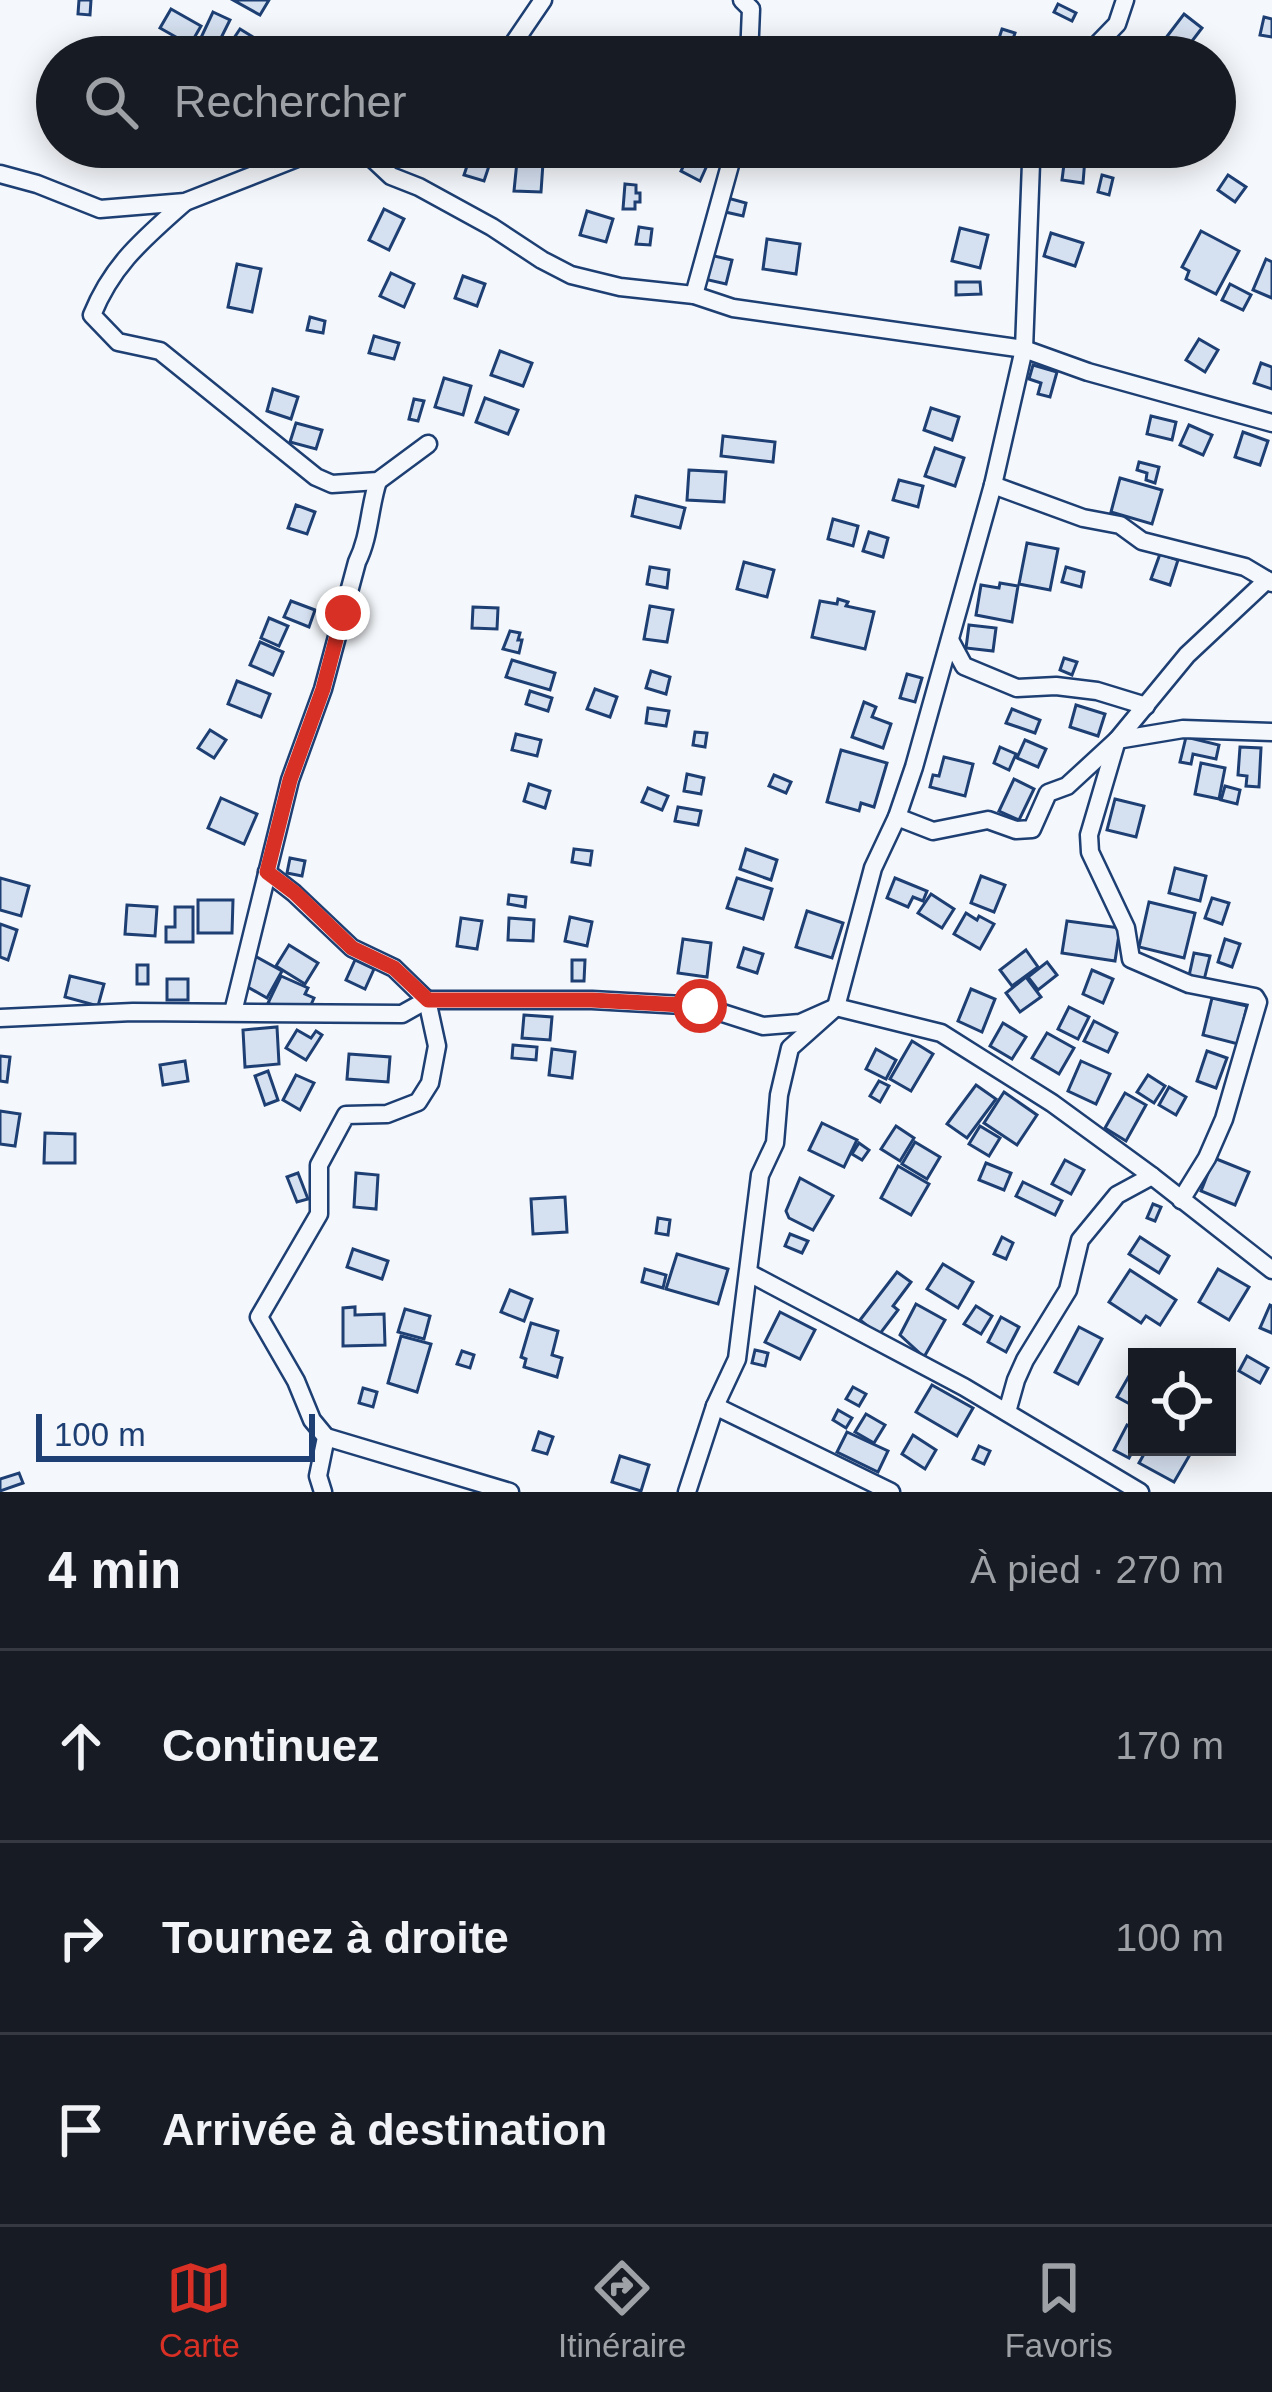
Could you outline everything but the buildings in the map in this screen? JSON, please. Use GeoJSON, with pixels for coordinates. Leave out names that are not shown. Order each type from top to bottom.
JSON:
{"type":"FeatureCollection","features":[{"type":"Feature","properties":{"kind":"street"},"geometry":{"type":"LineString","coordinates":[[518,36],[543,0]]}},
{"type":"Feature","properties":{"kind":"street"},"geometry":{"type":"LineString","coordinates":[[742,0],[751,9],[750,36]]}},
{"type":"Feature","properties":{"kind":"street"},"geometry":{"type":"LineString","coordinates":[[1106,36],[1117,25],[1125,0]]}},
{"type":"Feature","properties":{"kind":"street"},"geometry":{"type":"LineString","coordinates":[[0,174],[100,208],[185,202],[272,168]]}},
{"type":"Feature","properties":{"kind":"street"},"geometry":{"type":"LineString","coordinates":[[383,168],[572,275],[694,295],[733,308],[1024,349],[1088,372],[1272,423]]}},
{"type":"Feature","properties":{"kind":"street"},"geometry":{"type":"LineString","coordinates":[[694,295],[729,168]]}},
{"type":"Feature","properties":{"kind":"street"},"geometry":{"type":"LineString","coordinates":[[687,1492],[715,1406],[737,1359],[760,1175],[775,1143],[778,1095],[790,1048],[836,1007],[873,868],[914,767],[993,484],[1024,349],[1031,168]]}},
{"type":"Feature","properties":{"kind":"street"},"geometry":{"type":"LineString","coordinates":[[185,202],[132,250],[104,284],[92,315],[118,342],[160,351],[316,477],[332,484],[378,481],[428,444]]}},
{"type":"Feature","properties":{"kind":"street"},"geometry":{"type":"LineString","coordinates":[[232,1012],[290,780],[323,689],[365,545],[378,481]]}},
{"type":"Feature","properties":{"kind":"street"},"geometry":{"type":"LineString","coordinates":[[897,817],[933,831],[988,820],[1016,830],[1032,829],[1048,793],[1067,786],[1117,740],[1187,656],[1270,581],[1245,567],[1142,541],[1120,525],[1083,518],[993,484]]}},
{"type":"Feature","properties":{"kind":"street"},"geometry":{"type":"LineString","coordinates":[[950,640],[964,666],[1017,688],[1056,686],[1146,706]]}},
{"type":"Feature","properties":{"kind":"street"},"geometry":{"type":"LineString","coordinates":[[1117,740],[1184,729],[1272,732]]}},
{"type":"Feature","properties":{"kind":"street"},"geometry":{"type":"LineString","coordinates":[[1117,740],[1089,835],[1090,852],[1126,928],[1131,959],[1189,984],[1255,997],[1258,1002],[1224,1119],[1181,1200]]}},
{"type":"Feature","properties":{"kind":"street"},"geometry":{"type":"LineString","coordinates":[[267,872],[352,948],[394,968],[428,1000],[437,1046],[430,1083],[418,1102],[387,1114],[346,1115],[319,1165],[320,1214],[260,1317],[312,1420],[326,1437],[510,1492]]}},
{"type":"Feature","properties":{"kind":"street"},"geometry":{"type":"LineString","coordinates":[[0,1018],[133,1012],[402,1014],[428,1000],[592,1000],[700,1006],[763,1026],[800,1023],[836,1007],[941,1033],[1052,1103],[1272,1270]]}},
{"type":"Feature","properties":{"kind":"street"},"geometry":{"type":"LineString","coordinates":[[1007,1412],[1025,1360],[1068,1290],[1080,1240],[1117,1195],[1152,1176]]}},
{"type":"Feature","properties":{"kind":"street"},"geometry":{"type":"LineString","coordinates":[[749,1273],[1007,1412],[1140,1492]]}},
{"type":"Feature","properties":{"kind":"street"},"geometry":{"type":"LineString","coordinates":[[715,1406],[891,1492]]}},
{"type":"Feature","properties":{"kind":"street"},"geometry":{"type":"LineString","coordinates":[[322,1492],[318,1476],[326,1437]]}},
{"type":"Feature","properties":{"kind":"route"},"geometry":{"type":"LineString","coordinates":[[343,613],[323,689],[290,780],[267,872],[352,948],[394,968],[428,1000],[592,1000],[700,1006]]}}]}
